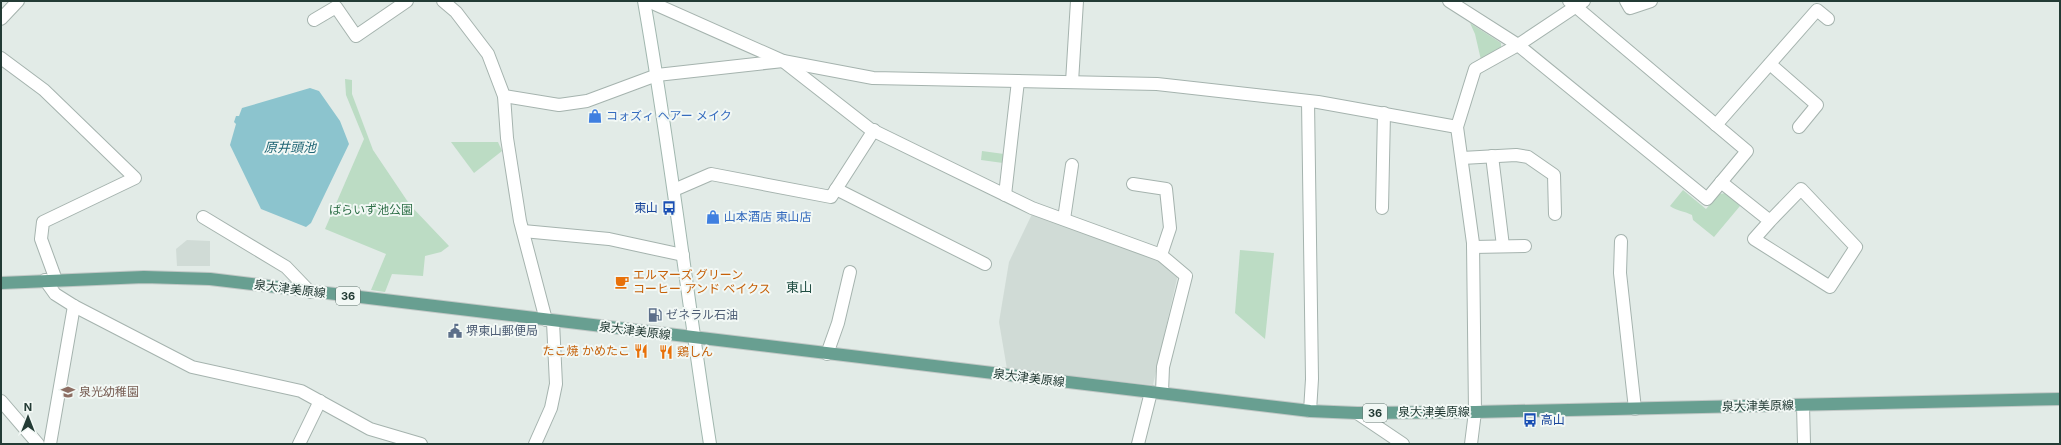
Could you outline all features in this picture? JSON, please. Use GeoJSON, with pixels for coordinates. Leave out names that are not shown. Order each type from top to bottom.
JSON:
{"type":"FeatureCollection","features":[{"type":"Feature","properties":{"kind":"main road","name":"泉大津美原線"},"geometry":{"type":"LineString","coordinates":[[1,283],[144,277],[210,279],[1310,411],[1357,413],[1475,412],[2060,399]]}},
{"type":"Feature","properties":{"kind":"street"},"geometry":{"type":"LineString","coordinates":[[1,19],[18,1]]}},
{"type":"Feature","properties":{"kind":"street"},"geometry":{"type":"LineString","coordinates":[[314,20],[336,6],[356,36],[407,1]]}},
{"type":"Feature","properties":{"kind":"street"},"geometry":{"type":"LineString","coordinates":[[443,1],[456,12],[488,54],[504,96],[507,138],[523,231],[550,321],[556,384],[551,408],[535,444]]}},
{"type":"Feature","properties":{"kind":"street"},"geometry":{"type":"LineString","coordinates":[[644,1],[657,75],[710,444]]}},
{"type":"Feature","properties":{"kind":"street"},"geometry":{"type":"LineString","coordinates":[[648,1],[783,61],[874,130],[1005,195],[1064,219],[1161,255],[1186,276],[1156,392],[1138,444]]}},
{"type":"Feature","properties":{"kind":"street"},"geometry":{"type":"LineString","coordinates":[[1072,82],[1077,1]]}},
{"type":"Feature","properties":{"kind":"street"},"geometry":{"type":"LineString","coordinates":[[1449,1],[1518,45],[1707,199],[1747,151],[1577,3],[1518,45],[1475,69],[1457,127],[1474,247],[1475,412],[1471,444]]}},
{"type":"Feature","properties":{"kind":"street"},"geometry":{"type":"LineString","coordinates":[[1626,1],[1630,8],[1651,1]]}},
{"type":"Feature","properties":{"kind":"street"},"geometry":{"type":"LineString","coordinates":[[1716,125],[1818,10],[1828,19]]}},
{"type":"Feature","properties":{"kind":"street"},"geometry":{"type":"LineString","coordinates":[[1,58],[44,90],[135,178],[43,222],[41,239],[55,294],[74,306],[192,367],[301,391],[370,429],[421,444]]}},
{"type":"Feature","properties":{"kind":"street"},"geometry":{"type":"LineString","coordinates":[[504,96],[559,105],[587,101],[657,75],[783,61],[873,78],[1157,84],[1308,101],[1384,113],[1457,127]]}},
{"type":"Feature","properties":{"kind":"street"},"geometry":{"type":"LineString","coordinates":[[1770,64],[1817,105],[1799,127]]}},
{"type":"Feature","properties":{"kind":"street"},"geometry":{"type":"LineString","coordinates":[[1005,195],[1018,81]]}},
{"type":"Feature","properties":{"kind":"street"},"geometry":{"type":"LineString","coordinates":[[1308,101],[1312,379],[1310,411]]}},
{"type":"Feature","properties":{"kind":"street"},"geometry":{"type":"LineString","coordinates":[[1382,208],[1384,113]]}},
{"type":"Feature","properties":{"kind":"street"},"geometry":{"type":"LineString","coordinates":[[674,190],[711,174],[830,197],[874,130]]}},
{"type":"Feature","properties":{"kind":"street"},"geometry":{"type":"LineString","coordinates":[[1462,158],[1516,155],[1528,157],[1554,175],[1554,214]]}},
{"type":"Feature","properties":{"kind":"street"},"geometry":{"type":"LineString","coordinates":[[1492,156],[1503,246]]}},
{"type":"Feature","properties":{"kind":"street"},"geometry":{"type":"LineString","coordinates":[[1064,219],[1072,165]]}},
{"type":"Feature","properties":{"kind":"street"},"geometry":{"type":"LineString","coordinates":[[1721,182],[1770,221]]}},
{"type":"Feature","properties":{"kind":"street"},"geometry":{"type":"LineString","coordinates":[[1133,184],[1166,189],[1170,228],[1161,255]]}},
{"type":"Feature","properties":{"kind":"street"},"geometry":{"type":"LineString","coordinates":[[836,189],[985,264]]}},
{"type":"Feature","properties":{"kind":"street"},"geometry":{"type":"LineString","coordinates":[[1801,189],[1856,247],[1830,287],[1754,239],[1770,221],[1801,189]]}},
{"type":"Feature","properties":{"kind":"street"},"geometry":{"type":"LineString","coordinates":[[203,217],[286,267],[310,292]]}},
{"type":"Feature","properties":{"kind":"street"},"geometry":{"type":"LineString","coordinates":[[523,231],[609,239],[683,255]]}},
{"type":"Feature","properties":{"kind":"street"},"geometry":{"type":"LineString","coordinates":[[1621,241],[1620,273],[1635,409]]}},
{"type":"Feature","properties":{"kind":"street"},"geometry":{"type":"LineString","coordinates":[[1474,247],[1525,246]]}},
{"type":"Feature","properties":{"kind":"street"},"geometry":{"type":"LineString","coordinates":[[827,354],[838,323],[850,272]]}},
{"type":"Feature","properties":{"kind":"street"},"geometry":{"type":"LineString","coordinates":[[50,444],[74,306]]}},
{"type":"Feature","properties":{"kind":"street"},"geometry":{"type":"LineString","coordinates":[[1,401],[38,444]]}},
{"type":"Feature","properties":{"kind":"street"},"geometry":{"type":"LineString","coordinates":[[299,444],[320,401]]}},
{"type":"Feature","properties":{"kind":"street"},"geometry":{"type":"LineString","coordinates":[[1803,405],[1804,444]]}},
{"type":"Feature","properties":{"kind":"street"},"geometry":{"type":"LineString","coordinates":[[1357,413],[1402,444]]}},
{"type":"Feature","properties":{"kind":"shaded area"},"geometry":{"type":"Polygon","coordinates":[[[1033,212],[1160,259],[1178,274],[1153,385],[1007,369],[999,322],[1009,262],[1033,212]]]}},
{"type":"Feature","properties":{"kind":"shaded area"},"geometry":{"type":"Polygon","coordinates":[[[187,240],[210,241],[210,266],[177,266],[176,249],[187,240]]]}},
{"type":"Feature","properties":{"kind":"green space"},"geometry":{"type":"Polygon","coordinates":[[[1470,23],[1501,43],[1501,50],[1481,60],[1475,34],[1470,23]]]}},
{"type":"Feature","properties":{"kind":"green space","name":"ばらいず池公園"},"geometry":{"type":"Polygon","coordinates":[[[345,79],[352,80],[352,94],[373,150],[410,205],[449,246],[441,252],[425,256],[423,276],[392,274],[385,292],[371,290],[386,254],[325,229],[364,139],[346,95],[345,79]]]}},
{"type":"Feature","properties":{"kind":"green space"},"geometry":{"type":"Polygon","coordinates":[[[451,142],[498,142],[502,151],[474,173],[451,142]]]}},
{"type":"Feature","properties":{"kind":"green space"},"geometry":{"type":"Polygon","coordinates":[[[982,151],[1004,154],[1003,163],[981,160],[982,151]]]}},
{"type":"Feature","properties":{"kind":"green space"},"geometry":{"type":"Polygon","coordinates":[[[1683,190],[1706,209],[1719,194],[1726,193],[1740,206],[1714,237],[1693,220],[1692,215],[1670,206],[1683,190]]]}},
{"type":"Feature","properties":{"kind":"green space"},"geometry":{"type":"Polygon","coordinates":[[[1240,250],[1274,253],[1265,339],[1235,313],[1240,250]]]}},
{"type":"Feature","properties":{"kind":"water","name":"原井頭池"},"geometry":{"type":"Polygon","coordinates":[[[310,88],[319,91],[340,121],[349,144],[311,223],[306,227],[261,209],[230,145],[236,124],[234,122],[236,116],[239,116],[242,108],[310,88]]]}},
{"type":"Feature","properties":{"kind":"place","name":"コォズィ ヘアー メイク"},"geometry":{"type":"Point","coordinates":[595,116]}},
{"type":"Feature","properties":{"kind":"place","name":"東山"},"geometry":{"type":"Point","coordinates":[669,208]}},
{"type":"Feature","properties":{"kind":"place","name":"山本酒店 東山店"},"geometry":{"type":"Point","coordinates":[713,217]}},
{"type":"Feature","properties":{"kind":"place","name":"エルマーズ グリーン コーヒー アンド ベイクス"},"geometry":{"type":"Point","coordinates":[622,282]}},
{"type":"Feature","properties":{"kind":"place","name":"ゼネラル石油"},"geometry":{"type":"Point","coordinates":[655,315]}},
{"type":"Feature","properties":{"kind":"place","name":"堺東山郵便局"},"geometry":{"type":"Point","coordinates":[455,331]}},
{"type":"Feature","properties":{"kind":"place","name":"たこ焼 かめたこ"},"geometry":{"type":"Point","coordinates":[641,351]}},
{"type":"Feature","properties":{"kind":"place","name":"鶏しん"},"geometry":{"type":"Point","coordinates":[666,352]}},
{"type":"Feature","properties":{"kind":"place","name":"泉光幼稚園"},"geometry":{"type":"Point","coordinates":[68,392]}},
{"type":"Feature","properties":{"kind":"place","name":"高山"},"geometry":{"type":"Point","coordinates":[1530,420]}},
{"type":"Feature","properties":{"kind":"district","name":"東山"},"geometry":{"type":"Point","coordinates":[799,287]}}]}
